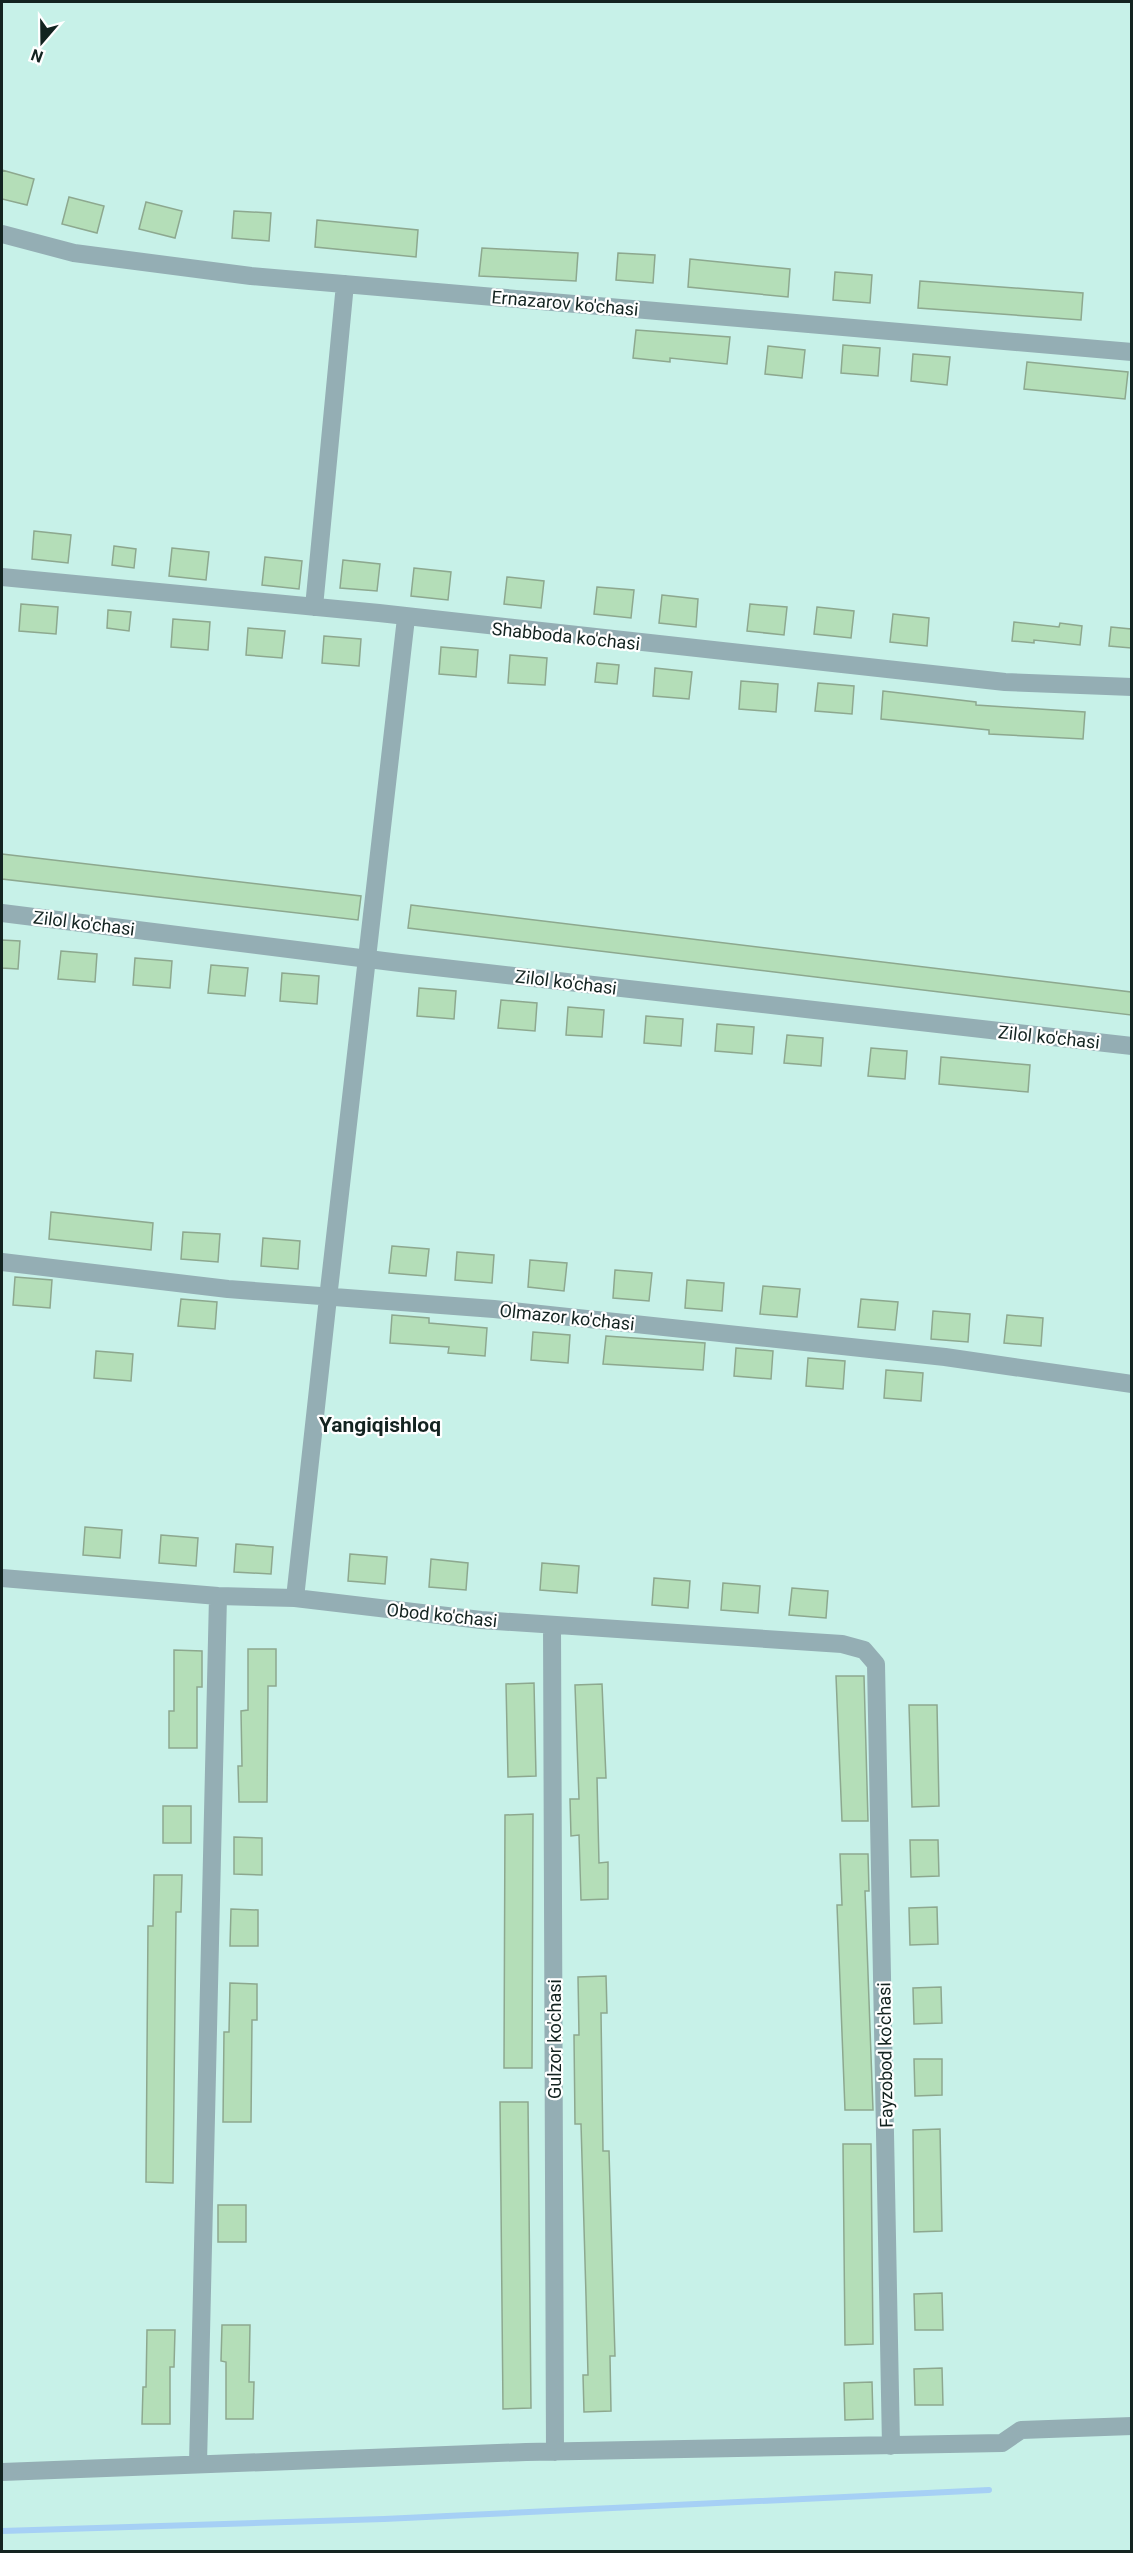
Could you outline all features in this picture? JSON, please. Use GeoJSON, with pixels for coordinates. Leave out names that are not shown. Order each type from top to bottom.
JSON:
{"type":"FeatureCollection","features":[{"type":"Feature","properties":{"kind":"street","name":"Ernazarov ko'chasi"},"geometry":{"type":"LineString","coordinates":[[2,234],[74,253],[251,276],[1131,352]]}},
{"type":"Feature","properties":{"kind":"street"},"geometry":{"type":"LineString","coordinates":[[314,607],[345,284]]}},
{"type":"Feature","properties":{"kind":"street","name":"Shabboda ko'chasi"},"geometry":{"type":"LineString","coordinates":[[2,577],[314,607],[1005,682],[1131,687]]}},
{"type":"Feature","properties":{"kind":"street"},"geometry":{"type":"LineString","coordinates":[[296,1598],[327,1297],[369,959],[406,618]]}},
{"type":"Feature","properties":{"kind":"street","name":"Zilol ko'chasi"},"geometry":{"type":"LineString","coordinates":[[2,913],[369,959],[1131,1046]]}},
{"type":"Feature","properties":{"kind":"street","name":"Olmazor ko'chasi"},"geometry":{"type":"LineString","coordinates":[[2,1262],[327,1297],[506,1310],[945,1357],[1131,1384]]}},
{"type":"Feature","properties":{"kind":"street","name":"Obod ko'chasi"},"geometry":{"type":"LineString","coordinates":[[2,1578],[218,1596],[296,1598],[480,1620],[842,1644],[864,1650],[876,1664]]}},
{"type":"Feature","properties":{"kind":"street"},"geometry":{"type":"LineString","coordinates":[[198,2464],[218,1596]]}},
{"type":"Feature","properties":{"kind":"street","name":"Gulzor ko'chasi"},"geometry":{"type":"LineString","coordinates":[[552,1625],[555,2452]]}},
{"type":"Feature","properties":{"kind":"street","name":"Fayzobod ko'chasi"},"geometry":{"type":"LineString","coordinates":[[876,1664],[891,2446]]}},
{"type":"Feature","properties":{"kind":"street"},"geometry":{"type":"LineString","coordinates":[[2,2472],[555,2452],[1002,2443],[1021,2430],[1131,2426]]}},
{"type":"Feature","properties":{"kind":"building"},"geometry":{"type":"Polygon","coordinates":[[[2,170],[34,179],[27,205],[2,199],[2,170]]]}},
{"type":"Feature","properties":{"kind":"building"},"geometry":{"type":"Polygon","coordinates":[[[69,197],[104,206],[97,233],[62,224],[69,197]]]}},
{"type":"Feature","properties":{"kind":"building"},"geometry":{"type":"Polygon","coordinates":[[[146,202],[182,211],[175,238],[139,229],[146,202]]]}},
{"type":"Feature","properties":{"kind":"building"},"geometry":{"type":"Polygon","coordinates":[[[234,211],[271,213],[269,241],[232,238],[234,211]]]}},
{"type":"Feature","properties":{"kind":"building"},"geometry":{"type":"Polygon","coordinates":[[[317,220],[418,230],[416,257],[315,247],[317,220]]]}},
{"type":"Feature","properties":{"kind":"building"},"geometry":{"type":"Polygon","coordinates":[[[482,248],[578,253],[576,281],[479,276],[482,248]]]}},
{"type":"Feature","properties":{"kind":"building"},"geometry":{"type":"Polygon","coordinates":[[[618,253],[655,255],[653,283],[616,280],[618,253]]]}},
{"type":"Feature","properties":{"kind":"building"},"geometry":{"type":"Polygon","coordinates":[[[690,259],[790,269],[788,297],[688,287],[690,259]]]}},
{"type":"Feature","properties":{"kind":"building"},"geometry":{"type":"Polygon","coordinates":[[[835,272],[872,275],[870,303],[833,300],[835,272]]]}},
{"type":"Feature","properties":{"kind":"building"},"geometry":{"type":"Polygon","coordinates":[[[920,281],[1083,293],[1081,320],[918,308],[920,281]]]}},
{"type":"Feature","properties":{"kind":"building"},"geometry":{"type":"Polygon","coordinates":[[[636,330],[730,337],[727,364],[670,358],[670,362],[633,358],[636,330]]]}},
{"type":"Feature","properties":{"kind":"building"},"geometry":{"type":"Polygon","coordinates":[[[843,345],[880,348],[878,376],[841,373],[843,345]]]}},
{"type":"Feature","properties":{"kind":"building"},"geometry":{"type":"Polygon","coordinates":[[[768,346],[805,350],[802,378],[765,374],[768,346]]]}},
{"type":"Feature","properties":{"kind":"building"},"geometry":{"type":"Polygon","coordinates":[[[913,354],[950,357],[947,385],[911,381],[913,354]]]}},
{"type":"Feature","properties":{"kind":"building"},"geometry":{"type":"Polygon","coordinates":[[[1027,362],[1128,372],[1125,399],[1024,389],[1027,362]]]}},
{"type":"Feature","properties":{"kind":"building"},"geometry":{"type":"Polygon","coordinates":[[[34,531],[71,535],[68,563],[32,559],[34,531]]]}},
{"type":"Feature","properties":{"kind":"building"},"geometry":{"type":"Polygon","coordinates":[[[114,546],[136,549],[134,568],[112,565],[114,546]]]}},
{"type":"Feature","properties":{"kind":"building"},"geometry":{"type":"Polygon","coordinates":[[[172,548],[209,552],[206,580],[169,576],[172,548]]]}},
{"type":"Feature","properties":{"kind":"building"},"geometry":{"type":"Polygon","coordinates":[[[265,557],[302,561],[299,589],[262,585],[265,557]]]}},
{"type":"Feature","properties":{"kind":"building"},"geometry":{"type":"Polygon","coordinates":[[[343,560],[380,564],[377,591],[340,588],[343,560]]]}},
{"type":"Feature","properties":{"kind":"building"},"geometry":{"type":"Polygon","coordinates":[[[414,568],[451,572],[448,600],[411,596],[414,568]]]}},
{"type":"Feature","properties":{"kind":"building"},"geometry":{"type":"Polygon","coordinates":[[[507,577],[544,581],[541,608],[504,604],[507,577]]]}},
{"type":"Feature","properties":{"kind":"building"},"geometry":{"type":"Polygon","coordinates":[[[597,587],[634,590],[631,618],[594,614],[597,587]]]}},
{"type":"Feature","properties":{"kind":"building"},"geometry":{"type":"Polygon","coordinates":[[[662,595],[698,599],[696,627],[659,623],[662,595]]]}},
{"type":"Feature","properties":{"kind":"building"},"geometry":{"type":"Polygon","coordinates":[[[21,604],[58,607],[56,634],[19,631],[21,604]]]}},
{"type":"Feature","properties":{"kind":"building"},"geometry":{"type":"Polygon","coordinates":[[[750,604],[787,607],[784,635],[747,631],[750,604]]]}},
{"type":"Feature","properties":{"kind":"building"},"geometry":{"type":"Polygon","coordinates":[[[817,607],[854,611],[851,638],[814,634],[817,607]]]}},
{"type":"Feature","properties":{"kind":"building"},"geometry":{"type":"Polygon","coordinates":[[[108,610],[131,612],[129,631],[107,628],[108,610]]]}},
{"type":"Feature","properties":{"kind":"building"},"geometry":{"type":"Polygon","coordinates":[[[893,614],[929,618],[927,646],[890,642],[893,614]]]}},
{"type":"Feature","properties":{"kind":"building"},"geometry":{"type":"Polygon","coordinates":[[[173,619],[210,622],[208,650],[171,647],[173,619]]]}},
{"type":"Feature","properties":{"kind":"building"},"geometry":{"type":"Polygon","coordinates":[[[1014,622],[1059,627],[1060,623],[1082,626],[1080,645],[1034,640],[1034,643],[1012,641],[1014,622]]]}},
{"type":"Feature","properties":{"kind":"building"},"geometry":{"type":"Polygon","coordinates":[[[1111,627],[1131,629],[1131,648],[1109,646],[1111,627]]]}},
{"type":"Feature","properties":{"kind":"building"},"geometry":{"type":"Polygon","coordinates":[[[248,628],[285,631],[282,658],[246,655],[248,628]]]}},
{"type":"Feature","properties":{"kind":"building"},"geometry":{"type":"Polygon","coordinates":[[[324,636],[361,639],[359,666],[322,663],[324,636]]]}},
{"type":"Feature","properties":{"kind":"building"},"geometry":{"type":"Polygon","coordinates":[[[441,647],[478,650],[476,677],[439,674],[441,647]]]}},
{"type":"Feature","properties":{"kind":"building"},"geometry":{"type":"Polygon","coordinates":[[[510,655],[547,658],[545,685],[508,683],[510,655]]]}},
{"type":"Feature","properties":{"kind":"building"},"geometry":{"type":"Polygon","coordinates":[[[597,663],[619,665],[617,684],[595,682],[597,663]]]}},
{"type":"Feature","properties":{"kind":"building"},"geometry":{"type":"Polygon","coordinates":[[[655,668],[692,672],[689,699],[653,696],[655,668]]]}},
{"type":"Feature","properties":{"kind":"building"},"geometry":{"type":"Polygon","coordinates":[[[741,681],[778,684],[776,712],[739,709],[741,681]]]}},
{"type":"Feature","properties":{"kind":"building"},"geometry":{"type":"Polygon","coordinates":[[[818,683],[854,686],[852,714],[815,711],[818,683]]]}},
{"type":"Feature","properties":{"kind":"building"},"geometry":{"type":"Polygon","coordinates":[[[883,691],[976,702],[976,705],[1085,712],[1083,739],[989,734],[989,730],[881,719],[883,691]]]}},
{"type":"Feature","properties":{"kind":"building"},"geometry":{"type":"Polygon","coordinates":[[[2,854],[361,896],[358,920],[2,879],[2,854]]]}},
{"type":"Feature","properties":{"kind":"building"},"geometry":{"type":"Polygon","coordinates":[[[411,905],[1131,992],[1131,1015],[408,928],[411,905]]]}},
{"type":"Feature","properties":{"kind":"building"},"geometry":{"type":"Polygon","coordinates":[[[2,940],[20,941],[18,969],[2,968],[2,940]]]}},
{"type":"Feature","properties":{"kind":"building"},"geometry":{"type":"Polygon","coordinates":[[[61,951],[97,954],[95,982],[58,979],[61,951]]]}},
{"type":"Feature","properties":{"kind":"building"},"geometry":{"type":"Polygon","coordinates":[[[135,958],[172,961],[170,988],[133,985],[135,958]]]}},
{"type":"Feature","properties":{"kind":"building"},"geometry":{"type":"Polygon","coordinates":[[[211,965],[248,968],[245,996],[208,993],[211,965]]]}},
{"type":"Feature","properties":{"kind":"building"},"geometry":{"type":"Polygon","coordinates":[[[282,973],[319,976],[317,1004],[280,1001],[282,973]]]}},
{"type":"Feature","properties":{"kind":"building"},"geometry":{"type":"Polygon","coordinates":[[[419,988],[456,991],[454,1019],[417,1016],[419,988]]]}},
{"type":"Feature","properties":{"kind":"building"},"geometry":{"type":"Polygon","coordinates":[[[501,1000],[537,1003],[535,1031],[498,1028],[501,1000]]]}},
{"type":"Feature","properties":{"kind":"building"},"geometry":{"type":"Polygon","coordinates":[[[568,1007],[604,1010],[602,1037],[566,1035],[568,1007]]]}},
{"type":"Feature","properties":{"kind":"building"},"geometry":{"type":"Polygon","coordinates":[[[646,1016],[683,1019],[681,1046],[644,1043],[646,1016]]]}},
{"type":"Feature","properties":{"kind":"building"},"geometry":{"type":"Polygon","coordinates":[[[717,1024],[754,1027],[752,1054],[715,1051],[717,1024]]]}},
{"type":"Feature","properties":{"kind":"building"},"geometry":{"type":"Polygon","coordinates":[[[787,1035],[823,1038],[821,1066],[784,1063],[787,1035]]]}},
{"type":"Feature","properties":{"kind":"building"},"geometry":{"type":"Polygon","coordinates":[[[871,1048],[907,1051],[905,1079],[868,1076],[871,1048]]]}},
{"type":"Feature","properties":{"kind":"building"},"geometry":{"type":"Polygon","coordinates":[[[941,1057],[1030,1065],[1028,1092],[939,1084],[941,1057]]]}},
{"type":"Feature","properties":{"kind":"building"},"geometry":{"type":"Polygon","coordinates":[[[51,1212],[153,1223],[151,1250],[49,1239],[51,1212]]]}},
{"type":"Feature","properties":{"kind":"building"},"geometry":{"type":"Polygon","coordinates":[[[183,1232],[220,1234],[218,1262],[181,1259],[183,1232]]]}},
{"type":"Feature","properties":{"kind":"building"},"geometry":{"type":"Polygon","coordinates":[[[263,1238],[300,1241],[298,1269],[261,1266],[263,1238]]]}},
{"type":"Feature","properties":{"kind":"building"},"geometry":{"type":"Polygon","coordinates":[[[392,1246],[429,1249],[426,1276],[389,1273],[392,1246]]]}},
{"type":"Feature","properties":{"kind":"building"},"geometry":{"type":"Polygon","coordinates":[[[457,1252],[494,1255],[492,1283],[455,1280],[457,1252]]]}},
{"type":"Feature","properties":{"kind":"building"},"geometry":{"type":"Polygon","coordinates":[[[530,1260],[567,1263],[564,1291],[528,1287],[530,1260]]]}},
{"type":"Feature","properties":{"kind":"building"},"geometry":{"type":"Polygon","coordinates":[[[615,1270],[652,1273],[649,1301],[613,1298],[615,1270]]]}},
{"type":"Feature","properties":{"kind":"building"},"geometry":{"type":"Polygon","coordinates":[[[15,1277],[52,1280],[50,1308],[13,1305],[15,1277]]]}},
{"type":"Feature","properties":{"kind":"building"},"geometry":{"type":"Polygon","coordinates":[[[687,1280],[724,1283],[722,1311],[685,1308],[687,1280]]]}},
{"type":"Feature","properties":{"kind":"building"},"geometry":{"type":"Polygon","coordinates":[[[763,1286],[800,1289],[797,1317],[760,1314],[763,1286]]]}},
{"type":"Feature","properties":{"kind":"building"},"geometry":{"type":"Polygon","coordinates":[[[181,1299],[217,1302],[215,1329],[178,1326],[181,1299]]]}},
{"type":"Feature","properties":{"kind":"building"},"geometry":{"type":"Polygon","coordinates":[[[861,1299],[898,1302],[895,1330],[858,1327],[861,1299]]]}},
{"type":"Feature","properties":{"kind":"building"},"geometry":{"type":"Polygon","coordinates":[[[933,1311],[970,1314],[968,1342],[931,1339],[933,1311]]]}},
{"type":"Feature","properties":{"kind":"building"},"geometry":{"type":"Polygon","coordinates":[[[392,1315],[429,1318],[429,1323],[487,1328],[485,1356],[448,1353],[449,1347],[390,1343],[392,1315]]]}},
{"type":"Feature","properties":{"kind":"building"},"geometry":{"type":"Polygon","coordinates":[[[1007,1315],[1043,1318],[1041,1346],[1004,1343],[1007,1315]]]}},
{"type":"Feature","properties":{"kind":"building"},"geometry":{"type":"Polygon","coordinates":[[[533,1332],[570,1335],[568,1363],[531,1360],[533,1332]]]}},
{"type":"Feature","properties":{"kind":"building"},"geometry":{"type":"Polygon","coordinates":[[[606,1336],[705,1343],[703,1370],[603,1364],[606,1336]]]}},
{"type":"Feature","properties":{"kind":"building"},"geometry":{"type":"Polygon","coordinates":[[[736,1348],[773,1351],[771,1379],[734,1376],[736,1348]]]}},
{"type":"Feature","properties":{"kind":"building"},"geometry":{"type":"Polygon","coordinates":[[[96,1351],[133,1354],[131,1381],[94,1378],[96,1351]]]}},
{"type":"Feature","properties":{"kind":"building"},"geometry":{"type":"Polygon","coordinates":[[[808,1358],[845,1361],[843,1389],[806,1386],[808,1358]]]}},
{"type":"Feature","properties":{"kind":"building"},"geometry":{"type":"Polygon","coordinates":[[[886,1370],[923,1373],[921,1401],[884,1398],[886,1370]]]}},
{"type":"Feature","properties":{"kind":"building"},"geometry":{"type":"Polygon","coordinates":[[[85,1527],[122,1530],[120,1558],[83,1555],[85,1527]]]}},
{"type":"Feature","properties":{"kind":"building"},"geometry":{"type":"Polygon","coordinates":[[[161,1535],[198,1538],[196,1566],[159,1563],[161,1535]]]}},
{"type":"Feature","properties":{"kind":"building"},"geometry":{"type":"Polygon","coordinates":[[[236,1544],[273,1547],[271,1574],[234,1572],[236,1544]]]}},
{"type":"Feature","properties":{"kind":"building"},"geometry":{"type":"Polygon","coordinates":[[[350,1554],[387,1557],[385,1584],[348,1581],[350,1554]]]}},
{"type":"Feature","properties":{"kind":"building"},"geometry":{"type":"Polygon","coordinates":[[[431,1559],[468,1563],[466,1590],[429,1587],[431,1559]]]}},
{"type":"Feature","properties":{"kind":"building"},"geometry":{"type":"Polygon","coordinates":[[[542,1563],[579,1566],[577,1593],[540,1590],[542,1563]]]}},
{"type":"Feature","properties":{"kind":"building"},"geometry":{"type":"Polygon","coordinates":[[[654,1578],[690,1581],[688,1608],[652,1605],[654,1578]]]}},
{"type":"Feature","properties":{"kind":"building"},"geometry":{"type":"Polygon","coordinates":[[[723,1583],[760,1586],[758,1613],[721,1610],[723,1583]]]}},
{"type":"Feature","properties":{"kind":"building"},"geometry":{"type":"Polygon","coordinates":[[[792,1588],[828,1591],[826,1618],[789,1615],[792,1588]]]}},
{"type":"Feature","properties":{"kind":"building"},"geometry":{"type":"Polygon","coordinates":[[[248,1649],[276,1649],[276,1686],[268,1686],[267,1802],[239,1802],[238,1766],[242,1766],[241,1711],[248,1710],[248,1649]]]}},
{"type":"Feature","properties":{"kind":"building"},"geometry":{"type":"Polygon","coordinates":[[[174,1650],[202,1651],[202,1687],[197,1687],[197,1748],[169,1748],[169,1711],[174,1711],[174,1650]]]}},
{"type":"Feature","properties":{"kind":"building"},"geometry":{"type":"Polygon","coordinates":[[[836,1676],[864,1676],[868,1821],[842,1821],[836,1676]]]}},
{"type":"Feature","properties":{"kind":"building"},"geometry":{"type":"Polygon","coordinates":[[[534,1683],[536,1776],[508,1777],[506,1684],[534,1683]]]}},
{"type":"Feature","properties":{"kind":"building"},"geometry":{"type":"Polygon","coordinates":[[[602,1684],[606,1778],[597,1778],[599,1863],[608,1862],[608,1899],[581,1900],[579,1835],[571,1836],[570,1799],[579,1799],[575,1685],[602,1684]]]}},
{"type":"Feature","properties":{"kind":"building"},"geometry":{"type":"Polygon","coordinates":[[[909,1705],[937,1705],[939,1806],[912,1807],[909,1705]]]}},
{"type":"Feature","properties":{"kind":"building"},"geometry":{"type":"Polygon","coordinates":[[[163,1806],[191,1806],[191,1843],[163,1843],[163,1806]]]}},
{"type":"Feature","properties":{"kind":"building"},"geometry":{"type":"Polygon","coordinates":[[[533,1814],[532,2068],[504,2068],[505,1815],[533,1814]]]}},
{"type":"Feature","properties":{"kind":"building"},"geometry":{"type":"Polygon","coordinates":[[[234,1837],[262,1838],[262,1875],[234,1874],[234,1837]]]}},
{"type":"Feature","properties":{"kind":"building"},"geometry":{"type":"Polygon","coordinates":[[[910,1840],[938,1840],[939,1876],[911,1877],[910,1840]]]}},
{"type":"Feature","properties":{"kind":"building"},"geometry":{"type":"Polygon","coordinates":[[[840,1854],[868,1854],[869,1891],[865,1891],[873,2110],[845,2110],[837,1905],[842,1905],[840,1854]]]}},
{"type":"Feature","properties":{"kind":"building"},"geometry":{"type":"Polygon","coordinates":[[[154,1875],[182,1875],[181,1912],[176,1912],[173,2183],[146,2182],[148,1926],[153,1926],[154,1875]]]}},
{"type":"Feature","properties":{"kind":"building"},"geometry":{"type":"Polygon","coordinates":[[[937,1907],[938,1944],[910,1945],[909,1908],[937,1907]]]}},
{"type":"Feature","properties":{"kind":"building"},"geometry":{"type":"Polygon","coordinates":[[[231,1909],[258,1910],[258,1946],[230,1946],[231,1909]]]}},
{"type":"Feature","properties":{"kind":"building"},"geometry":{"type":"Polygon","coordinates":[[[606,1976],[607,2013],[601,2013],[603,2151],[609,2151],[615,2356],[610,2356],[611,2411],[584,2412],[583,2375],[588,2375],[586,2296],[581,2124],[575,2124],[574,2035],[579,2035],[578,1977],[606,1976]]]}},
{"type":"Feature","properties":{"kind":"building"},"geometry":{"type":"Polygon","coordinates":[[[230,1983],[257,1984],[257,2020],[252,2020],[251,2122],[223,2122],[224,2032],[229,2032],[230,1983]]]}},
{"type":"Feature","properties":{"kind":"building"},"geometry":{"type":"Polygon","coordinates":[[[941,1987],[942,2023],[914,2024],[913,1988],[941,1987]]]}},
{"type":"Feature","properties":{"kind":"building"},"geometry":{"type":"Polygon","coordinates":[[[914,2059],[942,2059],[942,2095],[915,2096],[914,2059]]]}},
{"type":"Feature","properties":{"kind":"building"},"geometry":{"type":"Polygon","coordinates":[[[500,2102],[528,2102],[531,2408],[503,2409],[500,2102]]]}},
{"type":"Feature","properties":{"kind":"building"},"geometry":{"type":"Polygon","coordinates":[[[940,2129],[942,2231],[914,2232],[913,2130],[940,2129]]]}},
{"type":"Feature","properties":{"kind":"building"},"geometry":{"type":"Polygon","coordinates":[[[843,2144],[871,2144],[873,2344],[845,2345],[843,2144]]]}},
{"type":"Feature","properties":{"kind":"building"},"geometry":{"type":"Polygon","coordinates":[[[218,2205],[246,2205],[246,2242],[218,2242],[218,2205]]]}},
{"type":"Feature","properties":{"kind":"building"},"geometry":{"type":"Polygon","coordinates":[[[942,2293],[943,2330],[915,2330],[914,2294],[942,2293]]]}},
{"type":"Feature","properties":{"kind":"building"},"geometry":{"type":"Polygon","coordinates":[[[222,2325],[250,2325],[249,2382],[254,2382],[253,2419],[226,2419],[226,2362],[221,2361],[222,2325]]]}},
{"type":"Feature","properties":{"kind":"building"},"geometry":{"type":"Polygon","coordinates":[[[147,2330],[175,2330],[174,2367],[170,2367],[170,2424],[142,2424],[143,2387],[146,2387],[147,2330]]]}},
{"type":"Feature","properties":{"kind":"building"},"geometry":{"type":"Polygon","coordinates":[[[942,2368],[943,2405],[915,2405],[914,2369],[942,2368]]]}},
{"type":"Feature","properties":{"kind":"building"},"geometry":{"type":"Polygon","coordinates":[[[872,2382],[873,2419],[845,2420],[844,2383],[872,2382]]]}},
{"type":"Feature","properties":{"kind":"waterway"},"geometry":{"type":"LineString","coordinates":[[2,2531],[384,2519],[989,2490]]}},
{"type":"Feature","properties":{"kind":"district","name":"Yangiqishloq"},"geometry":{"type":"Point","coordinates":[380,1425]}}]}
